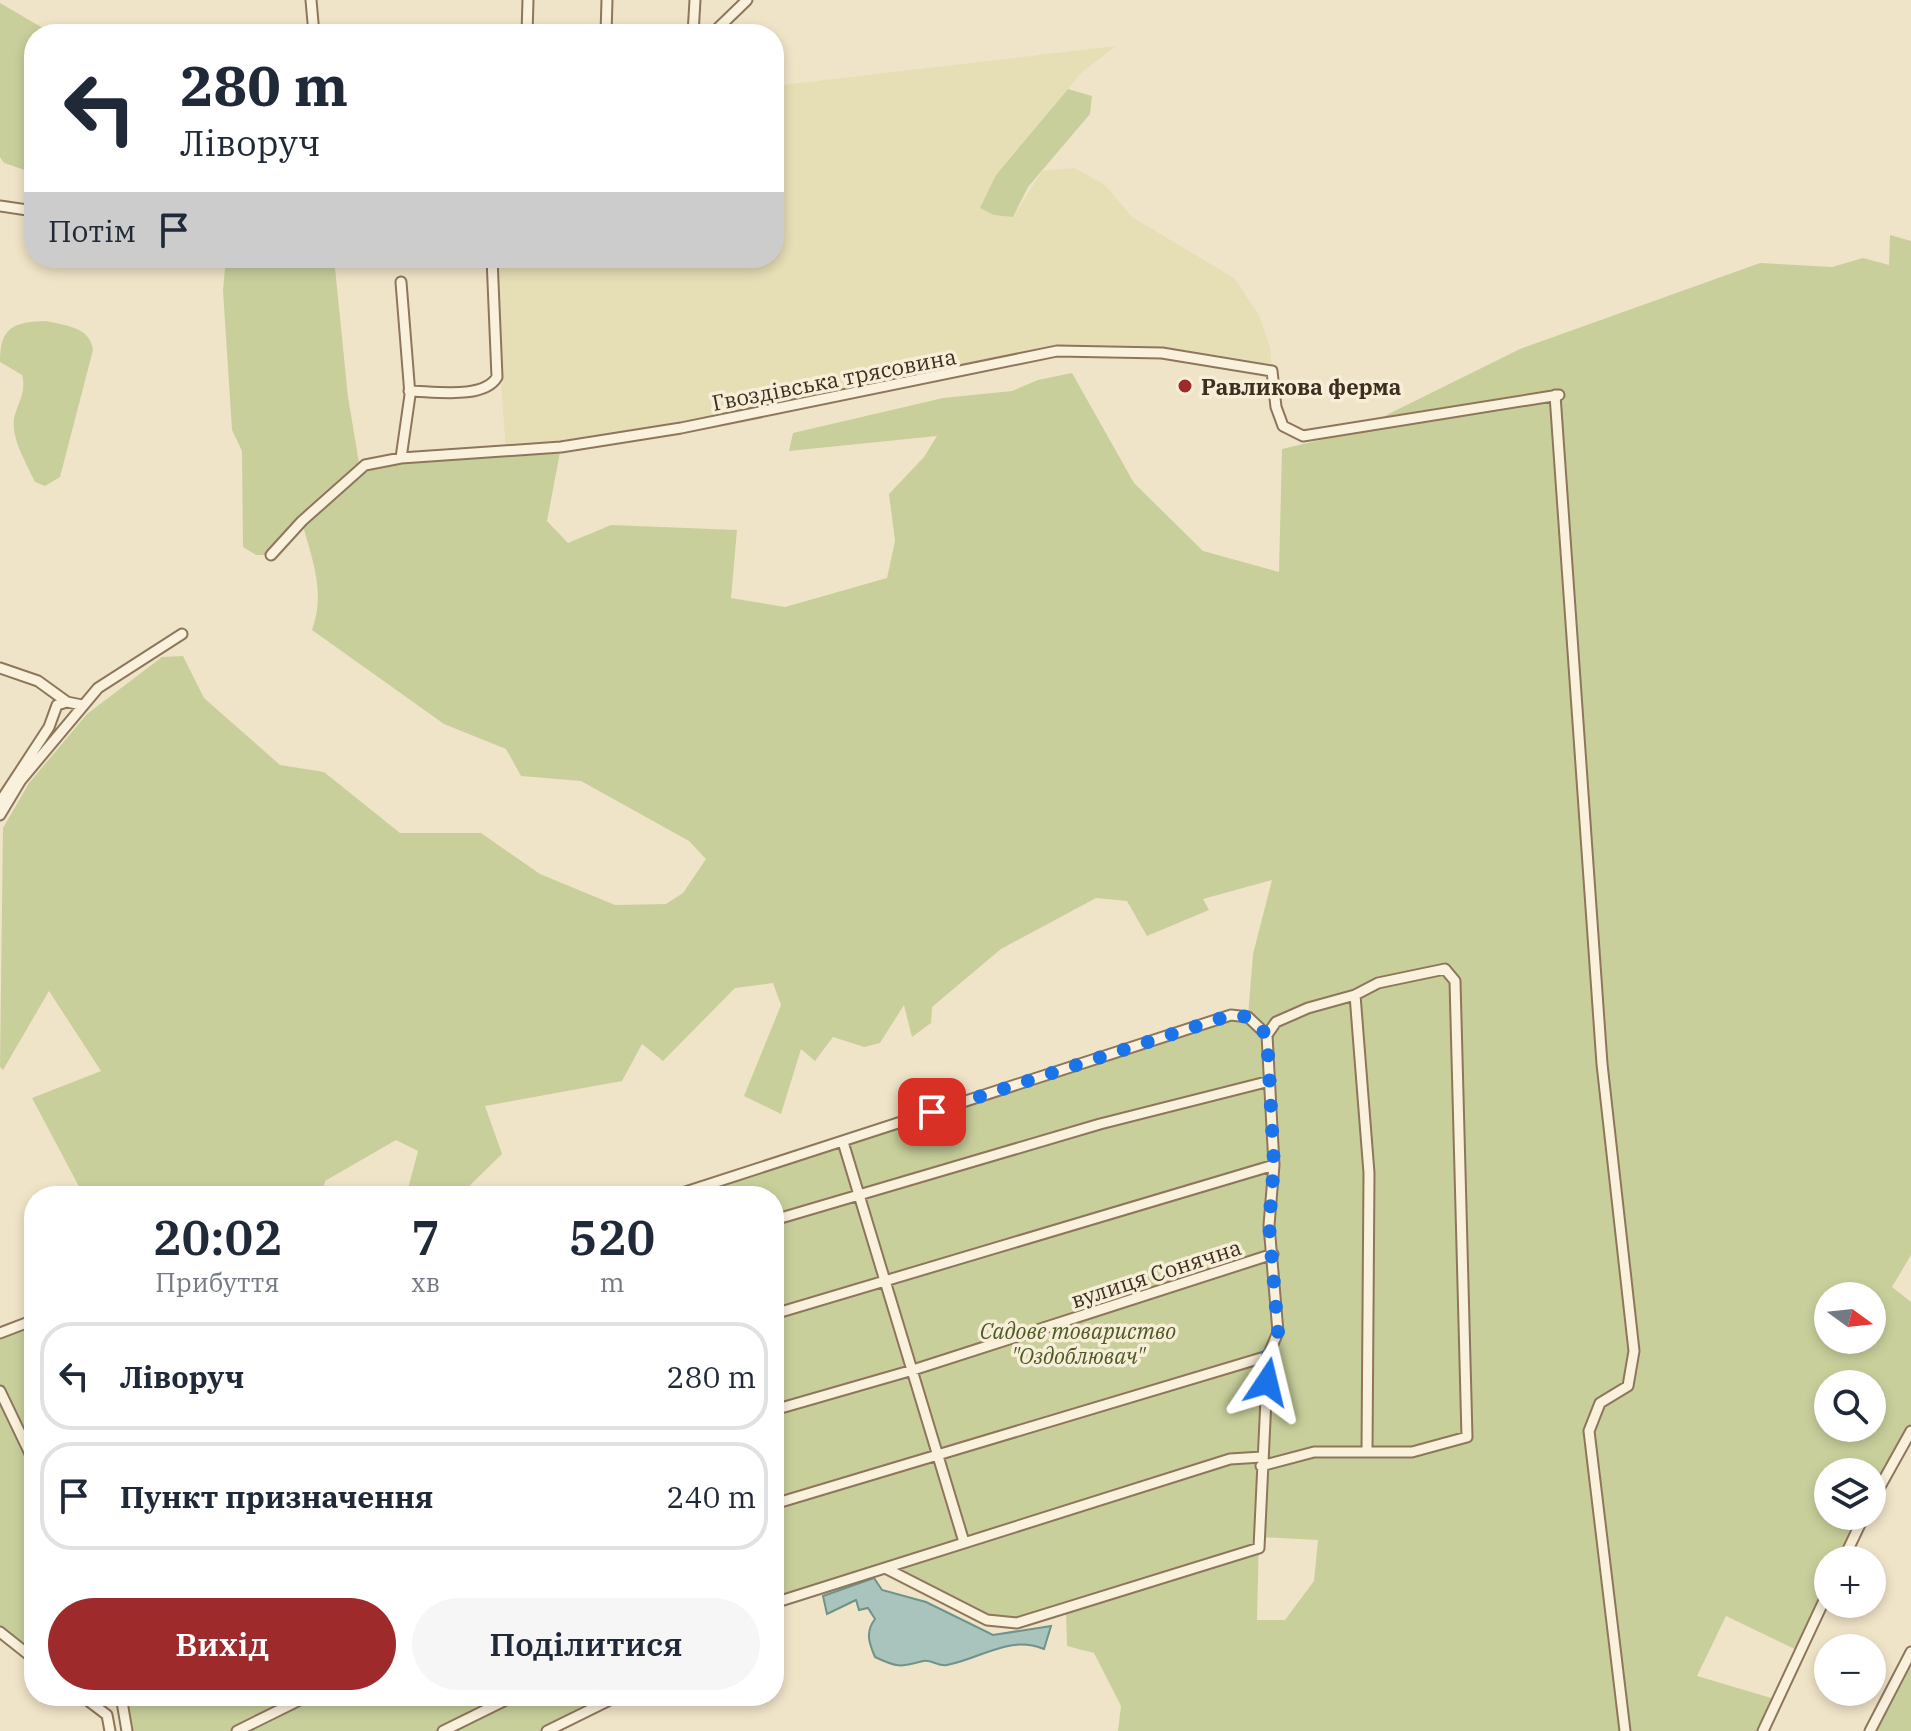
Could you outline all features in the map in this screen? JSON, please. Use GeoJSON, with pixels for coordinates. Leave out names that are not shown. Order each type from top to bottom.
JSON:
{"type":"FeatureCollection","features":[{"type":"Feature","properties":{"kind":"street"},"geometry":{"type":"LineString","coordinates":[[311,0],[313,24]]}},
{"type":"Feature","properties":{"kind":"street"},"geometry":{"type":"LineString","coordinates":[[527,24],[528,0]]}},
{"type":"Feature","properties":{"kind":"street"},"geometry":{"type":"LineString","coordinates":[[606,24],[607,0]]}},
{"type":"Feature","properties":{"kind":"street"},"geometry":{"type":"LineString","coordinates":[[694,24],[695,0]]}},
{"type":"Feature","properties":{"kind":"street"},"geometry":{"type":"LineString","coordinates":[[722,24],[747,0]]}},
{"type":"Feature","properties":{"kind":"street"},"geometry":{"type":"LineString","coordinates":[[0,206],[24,210]]}},
{"type":"Feature","properties":{"kind":"street"},"geometry":{"type":"LineString","coordinates":[[409,391],[487,389],[497,377],[492,268]]}},
{"type":"Feature","properties":{"kind":"street"},"geometry":{"type":"LineString","coordinates":[[401,282],[409,391],[401,458]]}},
{"type":"Feature","properties":{"kind":"street","name":"Гвоздівська трясовина"},"geometry":{"type":"LineString","coordinates":[[271,555],[302,521],[365,465],[401,458],[561,447],[681,428],[1057,351],[1162,353],[1272,371],[1276,407],[1283,426],[1303,436],[1557,395],[1602,1064],[1634,1351],[1628,1386],[1600,1403],[1589,1431],[1625,1731]]}},
{"type":"Feature","properties":{"kind":"street"},"geometry":{"type":"LineString","coordinates":[[0,815],[21,780],[82,705],[118,674],[182,634]]}},
{"type":"Feature","properties":{"kind":"street"},"geometry":{"type":"LineString","coordinates":[[0,668],[38,681],[67,702],[82,705]]}},
{"type":"Feature","properties":{"kind":"street"},"geometry":{"type":"LineString","coordinates":[[0,802],[49,727],[57,705],[67,702]]}},
{"type":"Feature","properties":{"kind":"street"},"geometry":{"type":"LineString","coordinates":[[784,1600],[1230,1459],[1261,1462],[1314,1452],[1412,1452],[1467,1437],[1455,981],[1445,969],[1378,983],[1355,995],[1308,1008],[1276,1022],[1267,1035],[1274,1165],[1269,1225],[1278,1332],[1268,1356],[1261,1462],[1259,1548],[1017,1623],[987,1620],[885,1568]]}},
{"type":"Feature","properties":{"kind":"street"},"geometry":{"type":"LineString","coordinates":[[1355,995],[1369,1173],[1367,1452]]}},
{"type":"Feature","properties":{"kind":"street"},"geometry":{"type":"LineString","coordinates":[[704,1186],[1231,1015],[1248,1017],[1267,1035]]}},
{"type":"Feature","properties":{"kind":"street"},"geometry":{"type":"LineString","coordinates":[[784,1217],[1100,1124],[1270,1081]]}},
{"type":"Feature","properties":{"kind":"street"},"geometry":{"type":"LineString","coordinates":[[843,1142],[964,1542]]}},
{"type":"Feature","properties":{"kind":"street"},"geometry":{"type":"LineString","coordinates":[[784,1311],[1274,1165]]}},
{"type":"Feature","properties":{"kind":"street","name":"вулиця Сонячна"},"geometry":{"type":"LineString","coordinates":[[784,1407],[913,1370],[1273,1254]]}},
{"type":"Feature","properties":{"kind":"street"},"geometry":{"type":"LineString","coordinates":[[0,1333],[24,1324]]}},
{"type":"Feature","properties":{"kind":"street"},"geometry":{"type":"LineString","coordinates":[[784,1501],[1268,1356]]}},
{"type":"Feature","properties":{"kind":"street"},"geometry":{"type":"LineString","coordinates":[[0,1391],[24,1441]]}},
{"type":"Feature","properties":{"kind":"street"},"geometry":{"type":"LineString","coordinates":[[1886,1476],[1911,1431]]}},
{"type":"Feature","properties":{"kind":"street"},"geometry":{"type":"LineString","coordinates":[[1763,1731],[1816,1618]]}},
{"type":"Feature","properties":{"kind":"street"},"geometry":{"type":"LineString","coordinates":[[0,1632],[24,1651]]}},
{"type":"Feature","properties":{"kind":"street"},"geometry":{"type":"LineString","coordinates":[[1870,1731],[1911,1652]]}},
{"type":"Feature","properties":{"kind":"street"},"geometry":{"type":"LineString","coordinates":[[95,1706],[107,1715],[110,1731]]}},
{"type":"Feature","properties":{"kind":"street"},"geometry":{"type":"LineString","coordinates":[[123,1706],[127,1731]]}},
{"type":"Feature","properties":{"kind":"street"},"geometry":{"type":"LineString","coordinates":[[237,1731],[288,1706]]}},
{"type":"Feature","properties":{"kind":"street"},"geometry":{"type":"LineString","coordinates":[[443,1731],[492,1706]]}},
{"type":"Feature","properties":{"kind":"street"},"geometry":{"type":"LineString","coordinates":[[547,1731],[598,1706]]}},
{"type":"Feature","properties":{"kind":"shaded area"},"geometry":{"type":"Polygon","coordinates":[[[1116,46],[1082,72],[996,175],[1013,217],[1042,171],[1074,168],[1105,185],[1132,217],[1234,278],[1259,315],[1270,348],[1272,371],[1177,355],[1057,351],[681,428],[506,451],[493,268],[784,268],[784,85],[1116,46]]]}},
{"type":"Feature","properties":{"kind":"green space"},"geometry":{"type":"Polygon","coordinates":[[[0,3],[36,24],[24,24],[24,170],[4,163],[0,157],[0,3]]]}},
{"type":"Feature","properties":{"kind":"green space"},"geometry":{"type":"Polygon","coordinates":[[[1068,89],[1092,96],[1090,114],[1028,187],[1013,217],[994,215],[980,208],[996,175],[1068,89]]]}},
{"type":"Feature","properties":{"kind":"green space","name":"Садове товариство \"Оздоблювач\""},"geometry":{"type":"Polygon","coordinates":[[[1890,235],[1911,241],[1911,1255],[1892,1287],[1911,1302],[1911,1431],[1886,1476],[1886,1458],[1814,1458],[1814,1530],[1857,1530],[1850,1546],[1814,1546],[1816,1618],[1801,1652],[1726,1616],[1697,1676],[1778,1700],[1763,1731],[1118,1731],[1121,1706],[1094,1653],[1067,1646],[1066,1607],[1017,1623],[987,1620],[885,1568],[784,1600],[784,1186],[704,1186],[1231,1015],[1248,1016],[1253,954],[1272,880],[1203,899],[1209,910],[1147,936],[1127,901],[1096,898],[1001,949],[932,1007],[931,1023],[912,1037],[904,1005],[880,1043],[864,1047],[833,1037],[815,1061],[801,1049],[781,1114],[744,1096],[781,1005],[773,983],[735,988],[663,1061],[642,1044],[622,1081],[485,1106],[502,1154],[469,1186],[409,1186],[418,1151],[396,1140],[325,1181],[324,1186],[79,1186],[32,1098],[101,1071],[49,991],[3,1070],[0,1067],[3,828],[29,783],[87,714],[162,657],[183,656],[204,698],[280,765],[324,772],[400,833],[481,833],[540,874],[615,905],[666,904],[683,893],[706,859],[689,841],[581,781],[521,776],[506,749],[444,724],[312,630],[318,589],[302,522],[271,555],[256,555],[243,547],[242,451],[232,430],[223,290],[225,268],[335,268],[348,397],[360,469],[365,465],[561,447],[547,521],[568,543],[611,525],[737,530],[731,598],[785,607],[887,578],[895,541],[889,494],[924,457],[937,436],[789,451],[793,433],[943,398],[1012,391],[1038,380],[1072,373],[1134,483],[1203,551],[1279,572],[1282,449],[1350,433],[1520,349],[1760,263],[1832,267],[1863,258],[1889,265],[1890,235]],[[1259,1537],[1257,1620],[1285,1620],[1314,1581],[1318,1540],[1259,1537]]]}},
{"type":"Feature","properties":{"kind":"green space"},"geometry":{"type":"Polygon","coordinates":[[[47,321],[82,332],[91,342],[93,350],[60,477],[45,486],[35,482],[15,435],[14,419],[22,393],[22,375],[0,362],[3,341],[11,328],[47,321]]]}},
{"type":"Feature","properties":{"kind":"green space"},"geometry":{"type":"Polygon","coordinates":[[[24,1324],[24,1651],[0,1632],[0,1333],[24,1324]]]}},
{"type":"Feature","properties":{"kind":"green space"},"geometry":{"type":"Polygon","coordinates":[[[1911,1652],[1911,1731],[1870,1731],[1883,1706],[1886,1706],[1886,1700],[1911,1652]]]}},
{"type":"Feature","properties":{"kind":"green space"},"geometry":{"type":"Polygon","coordinates":[[[123,1706],[583,1706],[540,1731],[127,1731],[123,1706]]]}},
{"type":"Feature","properties":{"kind":"water"},"geometry":{"type":"Polygon","coordinates":[[[874,1578],[882,1590],[926,1602],[993,1635],[1051,1626],[1044,1649],[1031,1645],[1007,1646],[944,1665],[926,1661],[894,1665],[883,1661],[875,1657],[870,1642],[870,1628],[875,1619],[868,1608],[859,1610],[856,1600],[827,1614],[823,1596],[874,1578]]]}},
{"type":"Feature","properties":{"kind":"place","name":"Равликова ферма"},"geometry":{"type":"Point","coordinates":[1185,386]}},
{"type":"Feature","properties":{"kind":"route"},"geometry":{"type":"LineString","coordinates":[[932,1112],[1231,1015],[1248,1017],[1267,1035],[1270,1081],[1274,1165],[1269,1225],[1278,1332],[1268,1356],[1267,1382]]}}]}
